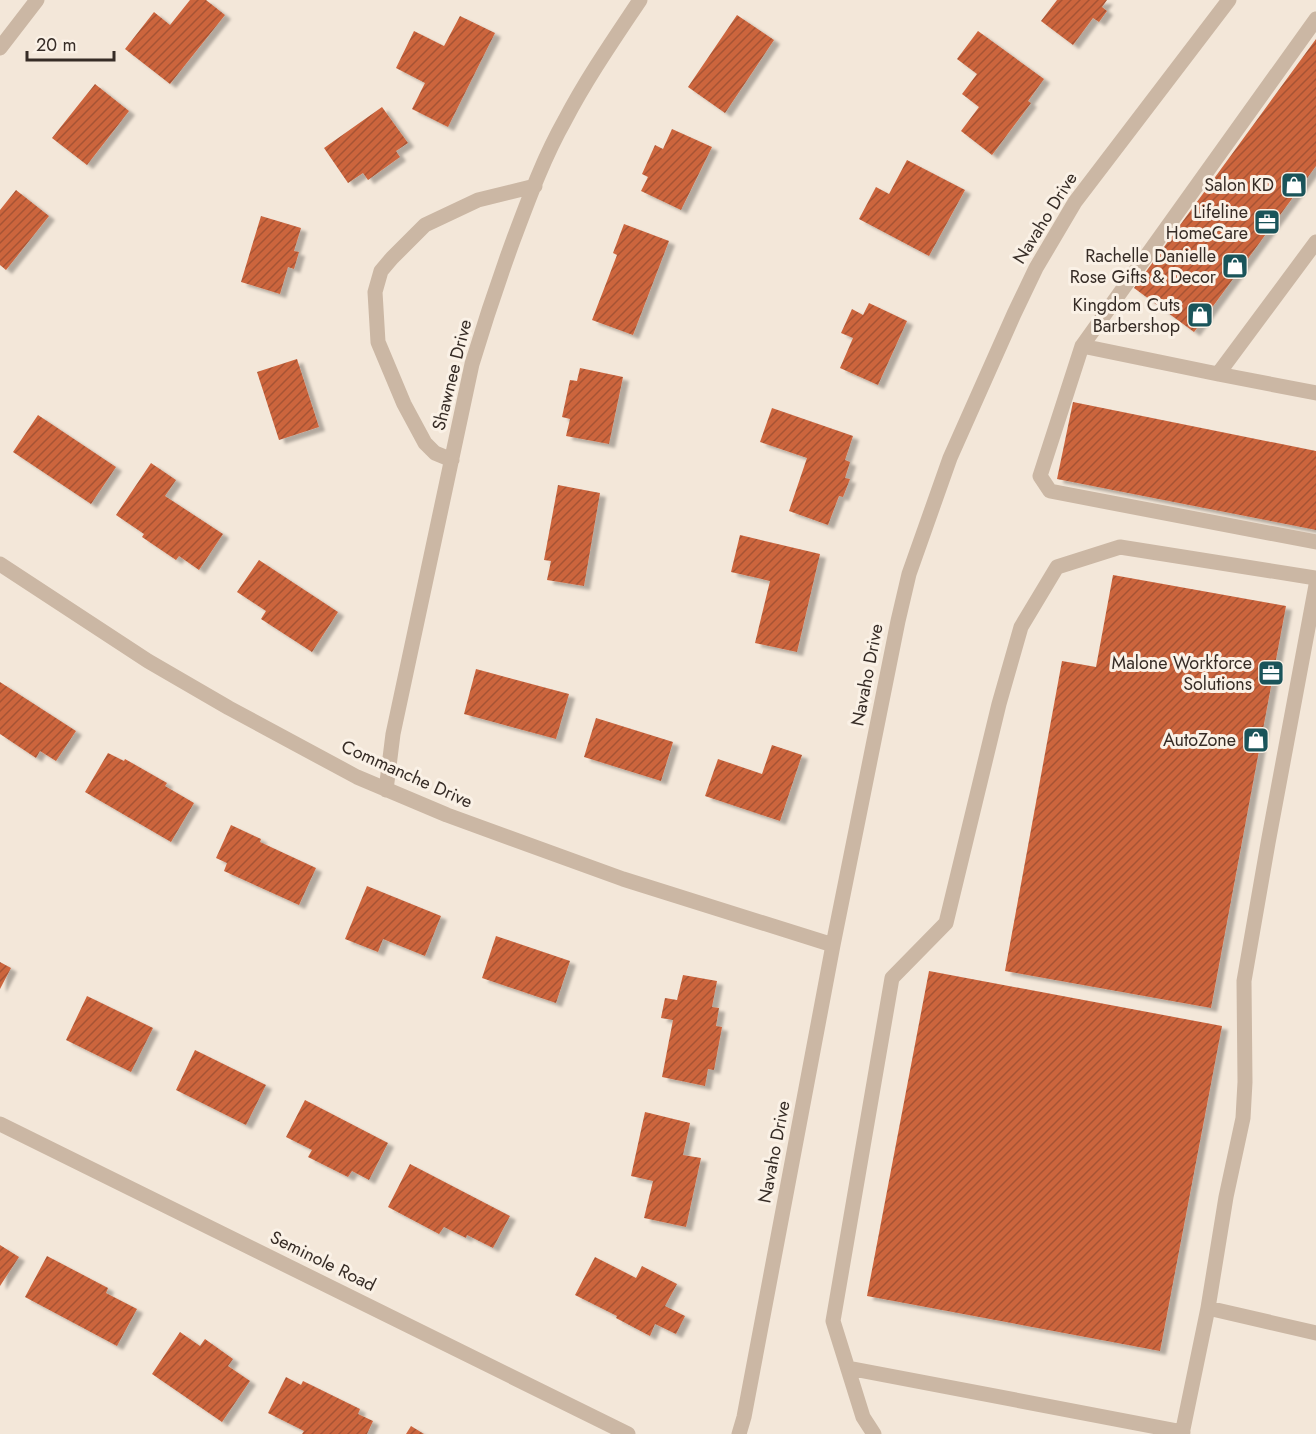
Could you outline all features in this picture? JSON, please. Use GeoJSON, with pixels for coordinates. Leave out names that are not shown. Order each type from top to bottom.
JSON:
{"type":"FeatureCollection","features":[{"type":"Feature","properties":{"kind":"street"},"geometry":{"type":"LineString","coordinates":[[0,48],[37,0]]}},
{"type":"Feature","properties":{"kind":"street","name":"Shawnee Drive"},"geometry":{"type":"LineString","coordinates":[[386,790],[393,734],[472,363],[487,312],[535,186],[563,122],[589,76],[640,0]]}},
{"type":"Feature","properties":{"kind":"street","name":"Navaho Drive"},"geometry":{"type":"LineString","coordinates":[[739,1434],[747,1405],[833,945],[898,621],[922,533],[950,458],[1036,268],[1075,202],[1229,0]]}},
{"type":"Feature","properties":{"kind":"street"},"geometry":{"type":"LineString","coordinates":[[1316,20],[1082,346],[1040,476],[1050,491],[1316,542]]}},
{"type":"Feature","properties":{"kind":"street"},"geometry":{"type":"LineString","coordinates":[[452,460],[435,453],[425,443],[404,404],[378,342],[375,292],[381,271],[425,225],[478,200],[535,186]]}},
{"type":"Feature","properties":{"kind":"street"},"geometry":{"type":"LineString","coordinates":[[1218,374],[1316,242]]}},
{"type":"Feature","properties":{"kind":"street"},"geometry":{"type":"LineString","coordinates":[[1082,346],[1316,393]]}},
{"type":"Feature","properties":{"kind":"street"},"geometry":{"type":"LineString","coordinates":[[874,1434],[863,1417],[833,1321],[892,978],[946,923],[999,704],[1021,627],[1056,567],[1120,547],[1316,578]]}},
{"type":"Feature","properties":{"kind":"street","name":"Commanche Drive"},"geometry":{"type":"LineString","coordinates":[[0,564],[148,661],[357,777],[447,815],[623,879],[833,945]]}},
{"type":"Feature","properties":{"kind":"street"},"geometry":{"type":"LineString","coordinates":[[848,1368],[1182,1433],[1243,1118],[1244,981],[1316,585]]}},
{"type":"Feature","properties":{"kind":"street","name":"Seminole Road"},"geometry":{"type":"LineString","coordinates":[[0,1124],[628,1434]]}},
{"type":"Feature","properties":{"kind":"street"},"geometry":{"type":"LineString","coordinates":[[1208,1308],[1316,1333]]}},
{"type":"Feature","properties":{"kind":"building"},"geometry":{"type":"Polygon","coordinates":[[[190,0],[206,0],[225,15],[170,84],[125,49],[154,12],[170,25],[190,0]]]}},
{"type":"Feature","properties":{"kind":"building"},"geometry":{"type":"Polygon","coordinates":[[[1057,0],[1107,0],[1102,7],[1107,11],[1099,22],[1093,18],[1073,45],[1041,21],[1057,0]]]}},
{"type":"Feature","properties":{"kind":"building"},"geometry":{"type":"Polygon","coordinates":[[[737,15],[774,40],[725,113],[688,87],[737,15]]]}},
{"type":"Feature","properties":{"kind":"building"},"geometry":{"type":"Polygon","coordinates":[[[460,16],[495,33],[448,127],[412,109],[425,83],[396,68],[414,31],[444,46],[460,16]]]}},
{"type":"Feature","properties":{"kind":"building"},"geometry":{"type":"Polygon","coordinates":[[[978,31],[1044,79],[1028,101],[1031,103],[992,155],[961,131],[979,107],[962,94],[977,74],[957,59],[978,31]]]}},
{"type":"Feature","properties":{"kind":"building"},"geometry":{"type":"Polygon","coordinates":[[[1316,39],[1316,166],[1194,332],[1134,288],[1316,39]]]}},
{"type":"Feature","properties":{"kind":"building"},"geometry":{"type":"Polygon","coordinates":[[[95,84],[129,111],[87,165],[52,138],[95,84]]]}},
{"type":"Feature","properties":{"kind":"building"},"geometry":{"type":"Polygon","coordinates":[[[382,107],[408,143],[396,151],[400,157],[368,180],[363,173],[348,183],[324,148],[382,107]]]}},
{"type":"Feature","properties":{"kind":"building"},"geometry":{"type":"Polygon","coordinates":[[[672,129],[712,147],[681,210],[641,191],[648,177],[642,174],[655,145],[663,149],[672,129]]]}},
{"type":"Feature","properties":{"kind":"building"},"geometry":{"type":"Polygon","coordinates":[[[907,160],[965,190],[929,256],[859,219],[876,187],[889,194],[907,160]]]}},
{"type":"Feature","properties":{"kind":"building"},"geometry":{"type":"Polygon","coordinates":[[[16,190],[49,216],[6,270],[0,265],[0,210],[16,190]]]}},
{"type":"Feature","properties":{"kind":"building"},"geometry":{"type":"Polygon","coordinates":[[[261,216],[301,228],[294,251],[299,252],[294,269],[288,267],[280,294],[241,282],[261,216]]]}},
{"type":"Feature","properties":{"kind":"building"},"geometry":{"type":"Polygon","coordinates":[[[624,224],[669,241],[633,335],[592,320],[617,255],[613,253],[624,224]]]}},
{"type":"Feature","properties":{"kind":"building"},"geometry":{"type":"Polygon","coordinates":[[[869,303],[907,321],[878,385],[840,368],[853,338],[841,333],[852,309],[863,315],[869,303]]]}},
{"type":"Feature","properties":{"kind":"building"},"geometry":{"type":"Polygon","coordinates":[[[297,359],[319,427],[279,440],[257,372],[297,359]]]}},
{"type":"Feature","properties":{"kind":"building"},"geometry":{"type":"Polygon","coordinates":[[[580,368],[623,377],[609,444],[566,436],[570,419],[562,417],[570,380],[577,381],[580,368]]]}},
{"type":"Feature","properties":{"kind":"building"},"geometry":{"type":"Polygon","coordinates":[[[1073,402],[1316,451],[1316,530],[1057,479],[1073,402]]]}},
{"type":"Feature","properties":{"kind":"building"},"geometry":{"type":"Polygon","coordinates":[[[772,408],[853,436],[845,460],[850,462],[845,478],[850,479],[843,497],[839,496],[828,525],[789,511],[807,458],[760,442],[772,408]]]}},
{"type":"Feature","properties":{"kind":"building"},"geometry":{"type":"Polygon","coordinates":[[[38,415],[116,467],[91,504],[13,452],[38,415]]]}},
{"type":"Feature","properties":{"kind":"building"},"geometry":{"type":"Polygon","coordinates":[[[151,463],[176,480],[165,496],[223,534],[199,570],[179,556],[176,560],[142,537],[144,534],[116,515],[151,463]]]}},
{"type":"Feature","properties":{"kind":"building"},"geometry":{"type":"Polygon","coordinates":[[[558,485],[600,493],[584,586],[547,580],[551,561],[544,560],[558,485]]]}},
{"type":"Feature","properties":{"kind":"building"},"geometry":{"type":"Polygon","coordinates":[[[740,535],[820,554],[797,652],[755,643],[770,581],[731,572],[740,535]]]}},
{"type":"Feature","properties":{"kind":"building"},"geometry":{"type":"Polygon","coordinates":[[[259,560],[338,612],[312,652],[261,619],[266,611],[237,592],[259,560]]]}},
{"type":"Feature","properties":{"kind":"building"},"geometry":{"type":"Polygon","coordinates":[[[1113,575],[1286,606],[1211,1008],[1005,971],[1062,661],[1096,667],[1113,575]]]}},
{"type":"Feature","properties":{"kind":"building"},"geometry":{"type":"Polygon","coordinates":[[[476,669],[569,694],[556,739],[464,714],[476,669]]]}},
{"type":"Feature","properties":{"kind":"building"},"geometry":{"type":"Polygon","coordinates":[[[0,682],[76,731],[56,761],[40,751],[36,758],[0,734],[0,682]]]}},
{"type":"Feature","properties":{"kind":"building"},"geometry":{"type":"Polygon","coordinates":[[[596,718],[673,742],[661,781],[584,757],[596,718]]]}},
{"type":"Feature","properties":{"kind":"building"},"geometry":{"type":"Polygon","coordinates":[[[772,745],[802,755],[780,821],[705,796],[718,759],[762,774],[772,745]]]}},
{"type":"Feature","properties":{"kind":"building"},"geometry":{"type":"Polygon","coordinates":[[[108,753],[124,761],[125,759],[167,783],[165,786],[194,803],[171,842],[85,792],[108,753]]]}},
{"type":"Feature","properties":{"kind":"building"},"geometry":{"type":"Polygon","coordinates":[[[231,825],[261,839],[260,842],[316,868],[299,905],[224,871],[227,863],[216,858],[231,825]]]}},
{"type":"Feature","properties":{"kind":"building"},"geometry":{"type":"Polygon","coordinates":[[[367,886],[441,916],[425,956],[383,939],[378,952],[345,939],[367,886]]]}},
{"type":"Feature","properties":{"kind":"building"},"geometry":{"type":"Polygon","coordinates":[[[496,936],[570,961],[556,1003],[482,978],[496,936]]]}},
{"type":"Feature","properties":{"kind":"building"},"geometry":{"type":"Polygon","coordinates":[[[0,962],[11,968],[0,989],[0,962]]]}},
{"type":"Feature","properties":{"kind":"building"},"geometry":{"type":"Polygon","coordinates":[[[929,971],[1222,1026],[1160,1351],[867,1296],[929,971]]]}},
{"type":"Feature","properties":{"kind":"building"},"geometry":{"type":"Polygon","coordinates":[[[683,975],[717,981],[712,1007],[719,1008],[716,1026],[722,1027],[714,1070],[708,1069],[705,1086],[662,1077],[673,1020],[661,1018],[665,998],[677,1000],[683,975]]]}},
{"type":"Feature","properties":{"kind":"building"},"geometry":{"type":"Polygon","coordinates":[[[87,996],[153,1028],[131,1072],[66,1040],[87,996]]]}},
{"type":"Feature","properties":{"kind":"building"},"geometry":{"type":"Polygon","coordinates":[[[195,1050],[266,1085],[246,1125],[176,1090],[195,1050]]]}},
{"type":"Feature","properties":{"kind":"building"},"geometry":{"type":"Polygon","coordinates":[[[305,1100],[388,1143],[369,1180],[352,1171],[348,1177],[308,1157],[312,1150],[286,1137],[305,1100]]]}},
{"type":"Feature","properties":{"kind":"building"},"geometry":{"type":"Polygon","coordinates":[[[645,1112],[690,1123],[683,1155],[701,1158],[686,1227],[644,1218],[653,1181],[631,1176],[645,1112]]]}},
{"type":"Feature","properties":{"kind":"building"},"geometry":{"type":"Polygon","coordinates":[[[410,1164],[510,1216],[493,1248],[444,1227],[439,1234],[388,1207],[410,1164]]]}},
{"type":"Feature","properties":{"kind":"building"},"geometry":{"type":"Polygon","coordinates":[[[0,1245],[19,1257],[0,1286],[0,1245]]]}},
{"type":"Feature","properties":{"kind":"building"},"geometry":{"type":"Polygon","coordinates":[[[47,1256],[108,1288],[106,1293],[137,1309],[117,1346],[25,1297],[47,1256]]]}},
{"type":"Feature","properties":{"kind":"building"},"geometry":{"type":"Polygon","coordinates":[[[595,1257],[636,1278],[642,1266],[677,1284],[665,1306],[685,1316],[676,1334],[655,1324],[650,1336],[575,1295],[595,1257]]]}},
{"type":"Feature","properties":{"kind":"building"},"geometry":{"type":"Polygon","coordinates":[[[180,1332],[200,1346],[205,1339],[233,1359],[228,1366],[250,1381],[222,1422],[152,1374],[180,1332]]]}},
{"type":"Feature","properties":{"kind":"building"},"geometry":{"type":"Polygon","coordinates":[[[286,1377],[301,1385],[303,1381],[360,1409],[358,1414],[373,1421],[367,1434],[302,1434],[304,1431],[268,1413],[286,1377]]]}},
{"type":"Feature","properties":{"kind":"building"},"geometry":{"type":"Polygon","coordinates":[[[411,1426],[424,1434],[406,1434],[411,1426]]]}},
{"type":"Feature","properties":{"kind":"place","name":"Salon KD"},"geometry":{"type":"Point","coordinates":[1294,185]}},
{"type":"Feature","properties":{"kind":"place","name":"Lifeline HomeCare"},"geometry":{"type":"Point","coordinates":[1267,222]}},
{"type":"Feature","properties":{"kind":"place","name":"Rachelle Danielle Rose Gifts & Decor"},"geometry":{"type":"Point","coordinates":[1235,266]}},
{"type":"Feature","properties":{"kind":"place","name":"Kingdom Cuts Barbershop"},"geometry":{"type":"Point","coordinates":[1200,315]}},
{"type":"Feature","properties":{"kind":"place","name":"Malone Workforce Solutions"},"geometry":{"type":"Point","coordinates":[1271,673]}},
{"type":"Feature","properties":{"kind":"place","name":"AutoZone"},"geometry":{"type":"Point","coordinates":[1256,740]}}]}
